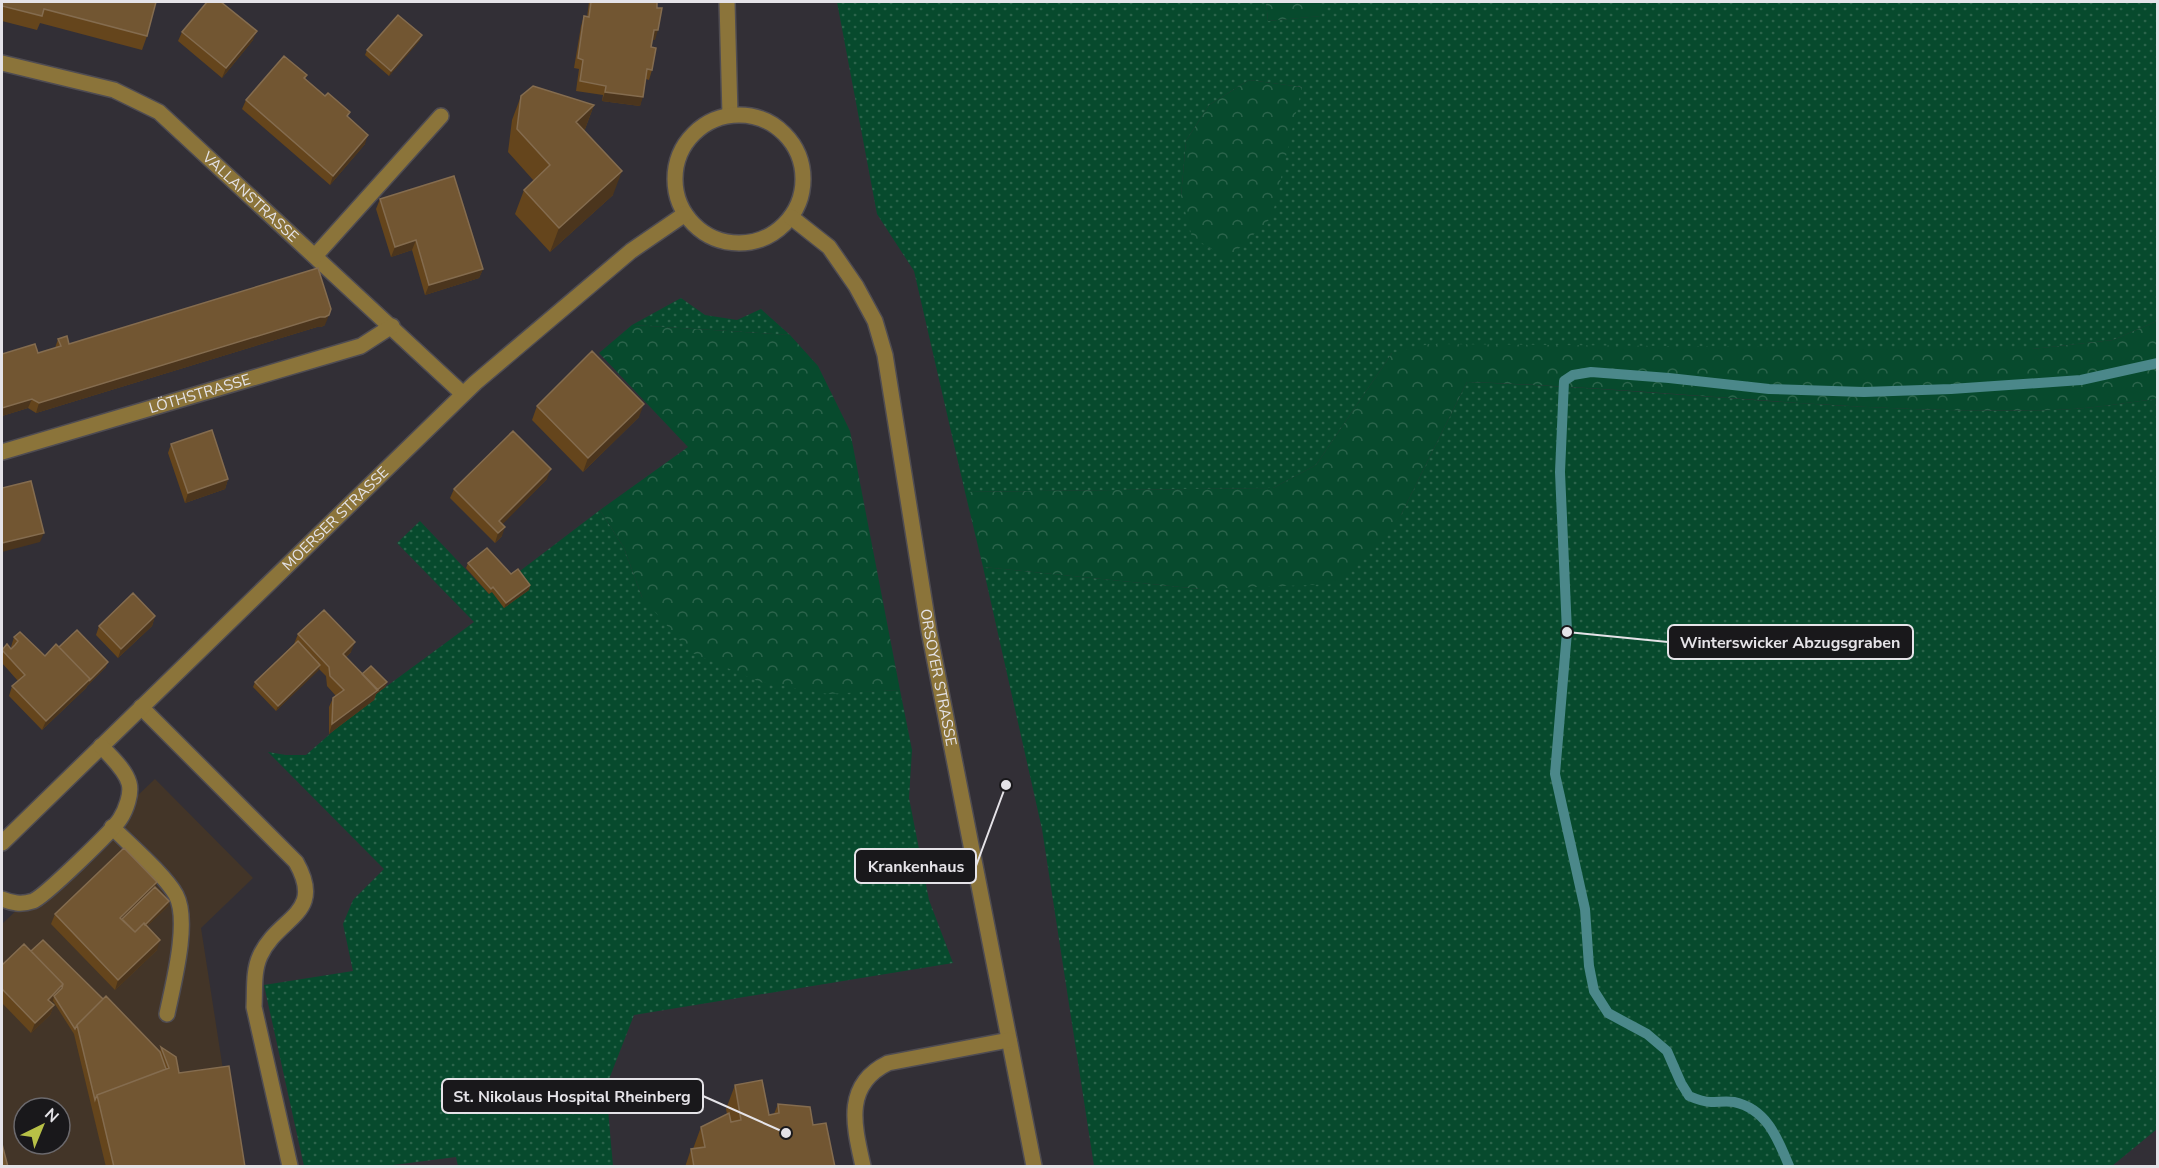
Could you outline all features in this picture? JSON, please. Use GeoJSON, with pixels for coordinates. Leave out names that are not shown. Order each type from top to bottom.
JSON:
{"type":"FeatureCollection","features":[{"type":"Feature","properties":{"kind":"street"},"geometry":{"type":"LineString","coordinates":[[727,2],[730,115]]}},
{"type":"Feature","properties":{"kind":"street","name":"VALLANSTRASSE"},"geometry":{"type":"LineString","coordinates":[[2,63],[114,90],[159,112],[463,394]]}},
{"type":"Feature","properties":{"kind":"street"},"geometry":{"type":"LineString","coordinates":[[748,114],[764,119],[779,128],[791,141],[800,159],[804,179],[801,199],[791,217],[773,234],[750,243],[725,242],[702,232],[685,214],[675,190],[676,164],[687,140],[706,123],[730,115],[748,114]]}},
{"type":"Feature","properties":{"kind":"street"},"geometry":{"type":"LineString","coordinates":[[315,256],[441,116]]}},
{"type":"Feature","properties":{"kind":"street","name":"MOERSER STRASSE"},"geometry":{"type":"LineString","coordinates":[[2,843],[463,394],[631,251],[685,214]]}},
{"type":"Feature","properties":{"kind":"street","name":"ORSOYER STRASSE"},"geometry":{"type":"LineString","coordinates":[[791,217],[830,247],[856,286],[875,321],[885,356],[929,631],[1034,1167]]}},
{"type":"Feature","properties":{"kind":"street","name":"LÖTHSTRASSE"},"geometry":{"type":"LineString","coordinates":[[2,452],[361,346],[392,326]]}},
{"type":"Feature","properties":{"kind":"street"},"geometry":{"type":"LineString","coordinates":[[141,707],[296,862],[305,878],[307,893],[301,907],[273,936],[260,956],[255,980],[254,1006],[290,1167]]}},
{"type":"Feature","properties":{"kind":"street"},"geometry":{"type":"LineString","coordinates":[[2,899],[14,904],[33,901],[49,891],[120,819],[128,800],[129,784],[123,771],[101,746]]}},
{"type":"Feature","properties":{"kind":"street"},"geometry":{"type":"LineString","coordinates":[[112,827],[176,895],[181,913],[179,950],[167,1014]]}},
{"type":"Feature","properties":{"kind":"street"},"geometry":{"type":"LineString","coordinates":[[863,1167],[853,1117],[856,1098],[866,1080],[876,1069],[888,1063],[1009,1040]]}},
{"type":"Feature","properties":{"kind":"shaded area"},"geometry":{"type":"Polygon","coordinates":[[[155,779],[253,878],[201,928],[238,1166],[2,1166],[2,924],[155,779]]]}},
{"type":"Feature","properties":{"kind":"green space"},"geometry":{"type":"Polygon","coordinates":[[[837,2],[1266,2],[1268,21],[1320,16],[1320,2],[2157,2],[2157,321],[2113,340],[2032,349],[1392,353],[1316,465],[1273,488],[965,492],[914,271],[877,214],[837,2]],[[1249,80],[1209,105],[1186,141],[1181,196],[1302,87],[1249,80]]]}},
{"type":"Feature","properties":{"kind":"green space"},"geometry":{"type":"Polygon","coordinates":[[[1266,2],[1320,2],[1321,16],[1268,21],[1266,2]]]}},
{"type":"Feature","properties":{"kind":"green space"},"geometry":{"type":"Polygon","coordinates":[[[1249,80],[1302,87],[1272,217],[1228,259],[1192,237],[1181,196],[1186,141],[1209,105],[1249,80]]]}},
{"type":"Feature","properties":{"kind":"green space"},"geometry":{"type":"Polygon","coordinates":[[[681,298],[705,315],[737,320],[761,309],[790,335],[632,325],[681,298]]]}},
{"type":"Feature","properties":{"kind":"green space"},"geometry":{"type":"Polygon","coordinates":[[[2157,321],[2157,399],[2079,408],[2053,410],[1906,409],[1467,382],[1401,515],[1339,584],[1200,589],[983,567],[965,492],[1273,488],[1316,465],[1392,353],[1429,344],[2032,349],[2113,340],[2157,321]]]}},
{"type":"Feature","properties":{"kind":"green space"},"geometry":{"type":"Polygon","coordinates":[[[632,325],[790,335],[818,366],[850,431],[900,690],[828,694],[760,682],[690,652],[642,597],[624,548],[600,510],[688,447],[599,353],[632,325]]]}},
{"type":"Feature","properties":{"kind":"green space"},"geometry":{"type":"Polygon","coordinates":[[[1467,382],[1833,405],[1980,411],[2053,410],[2157,399],[2157,1129],[2112,1166],[1094,1166],[1042,829],[983,567],[1200,589],[1401,515],[1467,382]]]}},
{"type":"Feature","properties":{"kind":"green space"},"geometry":{"type":"Polygon","coordinates":[[[600,510],[624,548],[642,597],[828,693],[900,690],[912,750],[909,798],[929,900],[953,963],[634,1015],[606,1087],[613,1166],[458,1166],[456,1157],[385,1166],[304,1166],[264,985],[353,971],[343,924],[353,900],[384,869],[268,752],[306,755],[372,697],[474,622],[397,543],[420,521],[489,594],[492,592],[504,608],[516,574],[600,510]]]}},
{"type":"Feature","properties":{"kind":"building"},"geometry":{"type":"Polygon","coordinates":[[[2,2],[156,2],[147,36],[44,9],[42,16],[2,6],[2,2]]]}},
{"type":"Feature","properties":{"kind":"building"},"geometry":{"type":"Polygon","coordinates":[[[207,2],[221,2],[257,31],[226,68],[182,32],[207,2]]]}},
{"type":"Feature","properties":{"kind":"building"},"geometry":{"type":"Polygon","coordinates":[[[591,2],[657,2],[657,8],[662,8],[658,30],[654,30],[651,47],[656,48],[652,70],[647,69],[643,97],[605,92],[606,86],[580,81],[583,60],[578,58],[584,16],[589,17],[591,2]]]}},
{"type":"Feature","properties":{"kind":"building"},"geometry":{"type":"Polygon","coordinates":[[[398,15],[422,35],[391,71],[367,50],[398,15]]]}},
{"type":"Feature","properties":{"kind":"building"},"geometry":{"type":"Polygon","coordinates":[[[284,56],[307,75],[304,78],[325,96],[328,93],[350,112],[347,116],[368,135],[333,176],[246,100],[284,56]]]}},
{"type":"Feature","properties":{"kind":"building"},"geometry":{"type":"Polygon","coordinates":[[[533,86],[594,105],[576,122],[622,171],[559,228],[524,190],[550,165],[517,129],[521,96],[533,86]]]}},
{"type":"Feature","properties":{"kind":"building"},"geometry":{"type":"Polygon","coordinates":[[[454,176],[483,269],[429,285],[416,240],[395,247],[380,199],[454,176]]]}},
{"type":"Feature","properties":{"kind":"building"},"geometry":{"type":"Polygon","coordinates":[[[318,268],[331,309],[329,315],[325,317],[39,403],[32,399],[2,408],[2,354],[35,344],[38,353],[61,346],[58,339],[67,336],[69,344],[318,268]]]}},
{"type":"Feature","properties":{"kind":"building"},"geometry":{"type":"Polygon","coordinates":[[[592,351],[644,404],[588,458],[537,406],[592,351]]]}},
{"type":"Feature","properties":{"kind":"building"},"geometry":{"type":"Polygon","coordinates":[[[212,430],[228,479],[188,493],[171,444],[212,430]]]}},
{"type":"Feature","properties":{"kind":"building"},"geometry":{"type":"Polygon","coordinates":[[[513,431],[551,469],[499,521],[505,527],[498,533],[454,489],[513,431]]]}},
{"type":"Feature","properties":{"kind":"building"},"geometry":{"type":"Polygon","coordinates":[[[31,481],[44,533],[2,543],[2,488],[31,481]]]}},
{"type":"Feature","properties":{"kind":"building"},"geometry":{"type":"Polygon","coordinates":[[[487,548],[511,574],[518,569],[530,585],[506,603],[468,563],[487,548]]]}},
{"type":"Feature","properties":{"kind":"building"},"geometry":{"type":"Polygon","coordinates":[[[133,593],[155,616],[121,649],[99,626],[133,593]]]}},
{"type":"Feature","properties":{"kind":"building"},"geometry":{"type":"Polygon","coordinates":[[[324,610],[355,642],[343,654],[378,690],[332,724],[333,698],[344,690],[330,676],[329,667],[298,634],[324,610]]]}},
{"type":"Feature","properties":{"kind":"building"},"geometry":{"type":"Polygon","coordinates":[[[77,630],[108,662],[89,681],[90,679],[59,647],[77,630]]]}},
{"type":"Feature","properties":{"kind":"building"},"geometry":{"type":"Polygon","coordinates":[[[20,632],[45,656],[56,644],[90,679],[46,721],[12,686],[25,675],[2,650],[7,644],[11,649],[18,641],[14,637],[20,632]]]}},
{"type":"Feature","properties":{"kind":"building"},"geometry":{"type":"Polygon","coordinates":[[[298,641],[320,665],[278,706],[255,682],[298,641]]]}},
{"type":"Feature","properties":{"kind":"building"},"geometry":{"type":"Polygon","coordinates":[[[371,666],[387,682],[377,690],[362,674],[371,666]]]}},
{"type":"Feature","properties":{"kind":"building"},"geometry":{"type":"Polygon","coordinates":[[[124,848],[157,882],[120,918],[135,932],[144,923],[160,940],[118,980],[55,914],[124,848]]]}},
{"type":"Feature","properties":{"kind":"building"},"geometry":{"type":"Polygon","coordinates":[[[155,887],[169,901],[135,932],[122,919],[155,887]]]}},
{"type":"Feature","properties":{"kind":"building"},"geometry":{"type":"Polygon","coordinates":[[[43,940],[103,999],[75,1029],[54,996],[63,984],[31,951],[43,940]]]}},
{"type":"Feature","properties":{"kind":"building"},"geometry":{"type":"Polygon","coordinates":[[[24,944],[63,984],[48,1000],[54,1005],[35,1023],[2,989],[2,965],[24,944]]]}},
{"type":"Feature","properties":{"kind":"building"},"geometry":{"type":"Polygon","coordinates":[[[106,996],[160,1052],[166,1069],[97,1095],[95,1100],[77,1025],[106,996]]]}},
{"type":"Feature","properties":{"kind":"building"},"geometry":{"type":"Polygon","coordinates":[[[161,1047],[176,1057],[179,1073],[229,1066],[245,1167],[114,1167],[97,1095],[169,1068],[161,1047]]]}},
{"type":"Feature","properties":{"kind":"building"},"geometry":{"type":"Polygon","coordinates":[[[762,1080],[769,1115],[779,1113],[778,1104],[810,1107],[813,1125],[826,1123],[835,1167],[694,1167],[691,1149],[705,1147],[701,1127],[729,1113],[731,1122],[741,1120],[735,1085],[762,1080]]]}},
{"type":"Feature","properties":{"kind":"building"},"geometry":{"type":"Polygon","coordinates":[[[2,1144],[8,1167],[2,1167],[2,1144]]]}},
{"type":"Feature","properties":{"kind":"waterway"},"geometry":{"type":"LineString","coordinates":[[1789,1166],[1775,1136],[1763,1118],[1755,1111],[1734,1102],[1708,1102],[1689,1096],[1667,1051],[1647,1034],[1608,1013],[1594,991],[1589,966],[1585,909],[1555,774],[1567,632],[1560,472],[1564,381],[1573,375],[1591,372],[1769,389],[1864,392],[1951,389],[2081,380],[2158,363]]}},
{"type":"Feature","properties":{"kind":"place","name":"Winterswicker Abzugsgraben"},"geometry":{"type":"Point","coordinates":[1567,632]}},
{"type":"Feature","properties":{"kind":"place","name":"Krankenhaus"},"geometry":{"type":"Point","coordinates":[1006,785]}},
{"type":"Feature","properties":{"kind":"place","name":"St. Nikolaus Hospital Rheinberg"},"geometry":{"type":"Point","coordinates":[786,1133]}}]}
